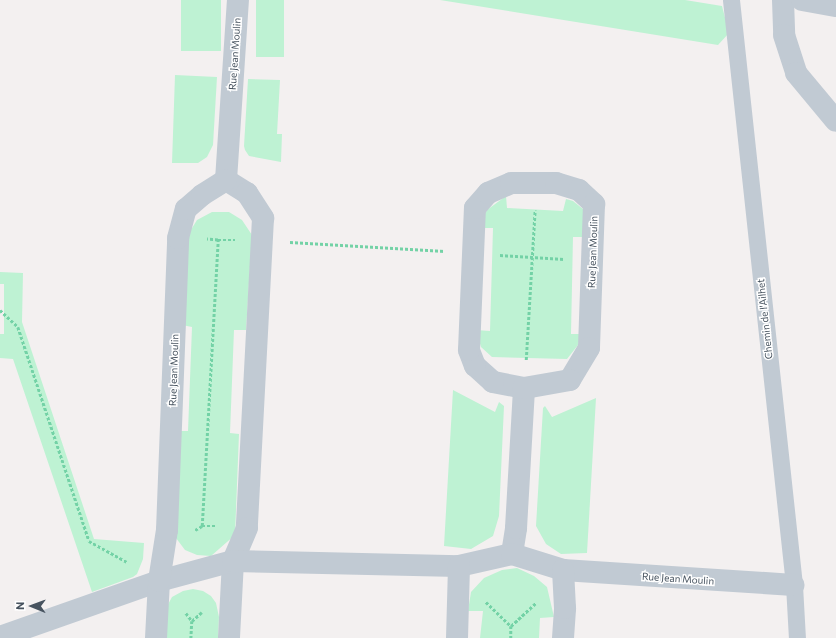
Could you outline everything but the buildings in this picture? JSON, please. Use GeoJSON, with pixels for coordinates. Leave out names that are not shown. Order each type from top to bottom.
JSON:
{"type":"FeatureCollection","features":[{"type":"Feature","properties":{"kind":"street","name":"Rue Jean Moulin"},"geometry":{"type":"LineString","coordinates":[[156,638],[159,581],[167,530],[178,238],[186,208],[202,195],[226,180],[238,0]]}},
{"type":"Feature","properties":{"kind":"street"},"geometry":{"type":"LineString","coordinates":[[783,0],[784,35],[796,73],[836,121]]}},
{"type":"Feature","properties":{"kind":"street"},"geometry":{"type":"LineString","coordinates":[[802,0],[836,6]]}},
{"type":"Feature","properties":{"kind":"street"},"geometry":{"type":"LineString","coordinates":[[226,180],[247,193],[262,218],[247,528],[233,561],[229,638]]}},
{"type":"Feature","properties":{"kind":"street","name":"Rue Jean Moulin"},"geometry":{"type":"LineString","coordinates":[[511,183],[556,183],[579,190],[594,204],[589,348],[570,380],[524,388],[493,382],[475,366],[469,350],[473,253],[475,208],[488,193],[511,183]]}},
{"type":"Feature","properties":{"kind":"street"},"geometry":{"type":"LineString","coordinates":[[0,637],[159,581],[233,561],[459,571],[512,554],[516,528],[524,388]]}},
{"type":"Feature","properties":{"kind":"street","name":"Rue Jean Moulin"},"geometry":{"type":"LineString","coordinates":[[512,554],[563,570],[794,585]]}},
{"type":"Feature","properties":{"kind":"street"},"geometry":{"type":"LineString","coordinates":[[563,570],[565,608],[563,638]]}},
{"type":"Feature","properties":{"kind":"street"},"geometry":{"type":"LineString","coordinates":[[457,638],[459,571]]}},
{"type":"Feature","properties":{"kind":"lane","name":"Chemin de l'Ailhet"},"geometry":{"type":"LineString","coordinates":[[731,0],[794,585],[797,638]]}},
{"type":"Feature","properties":{"kind":"path"},"geometry":{"type":"LineString","coordinates":[[524,388],[537,183]]}},
{"type":"Feature","properties":{"kind":"path"},"geometry":{"type":"LineString","coordinates":[[178,238],[218,240],[202,526]]}},
{"type":"Feature","properties":{"kind":"path"},"geometry":{"type":"LineString","coordinates":[[262,241],[593,261]]}},
{"type":"Feature","properties":{"kind":"path"},"geometry":{"type":"LineString","coordinates":[[0,310],[18,327],[89,541],[159,581]]}},
{"type":"Feature","properties":{"kind":"path"},"geometry":{"type":"LineString","coordinates":[[459,571],[511,626],[511,638]]}},
{"type":"Feature","properties":{"kind":"green space"},"geometry":{"type":"Polygon","coordinates":[[[181,0],[221,0],[221,51],[181,51],[181,0]]]}},
{"type":"Feature","properties":{"kind":"green space"},"geometry":{"type":"Polygon","coordinates":[[[256,0],[284,0],[284,57],[256,57],[256,0]]]}},
{"type":"Feature","properties":{"kind":"green space"},"geometry":{"type":"Polygon","coordinates":[[[440,0],[685,0],[722,6],[729,33],[718,45],[440,0]]]}},
{"type":"Feature","properties":{"kind":"green space"},"geometry":{"type":"Polygon","coordinates":[[[175,75],[217,77],[213,145],[207,157],[198,163],[172,163],[175,75]]]}},
{"type":"Feature","properties":{"kind":"green space"},"geometry":{"type":"Polygon","coordinates":[[[248,79],[280,80],[277,134],[282,134],[281,162],[249,156],[245,150],[248,79]]]}},
{"type":"Feature","properties":{"kind":"green space"},"geometry":{"type":"Polygon","coordinates":[[[506,196],[507,208],[563,211],[566,199],[573,201],[583,209],[585,220],[585,237],[573,237],[571,334],[581,334],[578,345],[567,359],[492,357],[481,347],[476,330],[490,331],[493,228],[483,228],[483,217],[487,210],[506,196]]]}},
{"type":"Feature","properties":{"kind":"green space"},"geometry":{"type":"Polygon","coordinates":[[[212,212],[229,212],[242,220],[252,235],[246,330],[234,330],[230,433],[239,434],[235,535],[211,556],[197,555],[185,550],[170,530],[176,431],[188,431],[192,327],[182,325],[189,233],[197,220],[212,212]]]}},
{"type":"Feature","properties":{"kind":"green space"},"geometry":{"type":"Polygon","coordinates":[[[0,272],[23,273],[22,322],[94,539],[144,543],[143,559],[137,574],[133,577],[92,592],[13,359],[0,358],[0,334],[4,334],[4,284],[0,284],[0,272]]]}},
{"type":"Feature","properties":{"kind":"green space"},"geometry":{"type":"Polygon","coordinates":[[[453,390],[495,412],[499,402],[504,406],[499,516],[493,536],[471,549],[444,546],[453,390]]]}},
{"type":"Feature","properties":{"kind":"green space"},"geometry":{"type":"Polygon","coordinates":[[[596,398],[587,553],[561,554],[546,544],[536,526],[543,408],[545,406],[552,417],[596,398]]]}},
{"type":"Feature","properties":{"kind":"green space"},"geometry":{"type":"Polygon","coordinates":[[[517,568],[534,576],[547,587],[554,617],[540,618],[539,638],[480,638],[483,611],[468,611],[471,592],[484,578],[502,570],[517,568]]]}},
{"type":"Feature","properties":{"kind":"green space"},"geometry":{"type":"Polygon","coordinates":[[[193,589],[203,591],[211,596],[216,603],[219,617],[218,638],[163,638],[164,612],[172,597],[183,591],[193,589]]]}}]}
